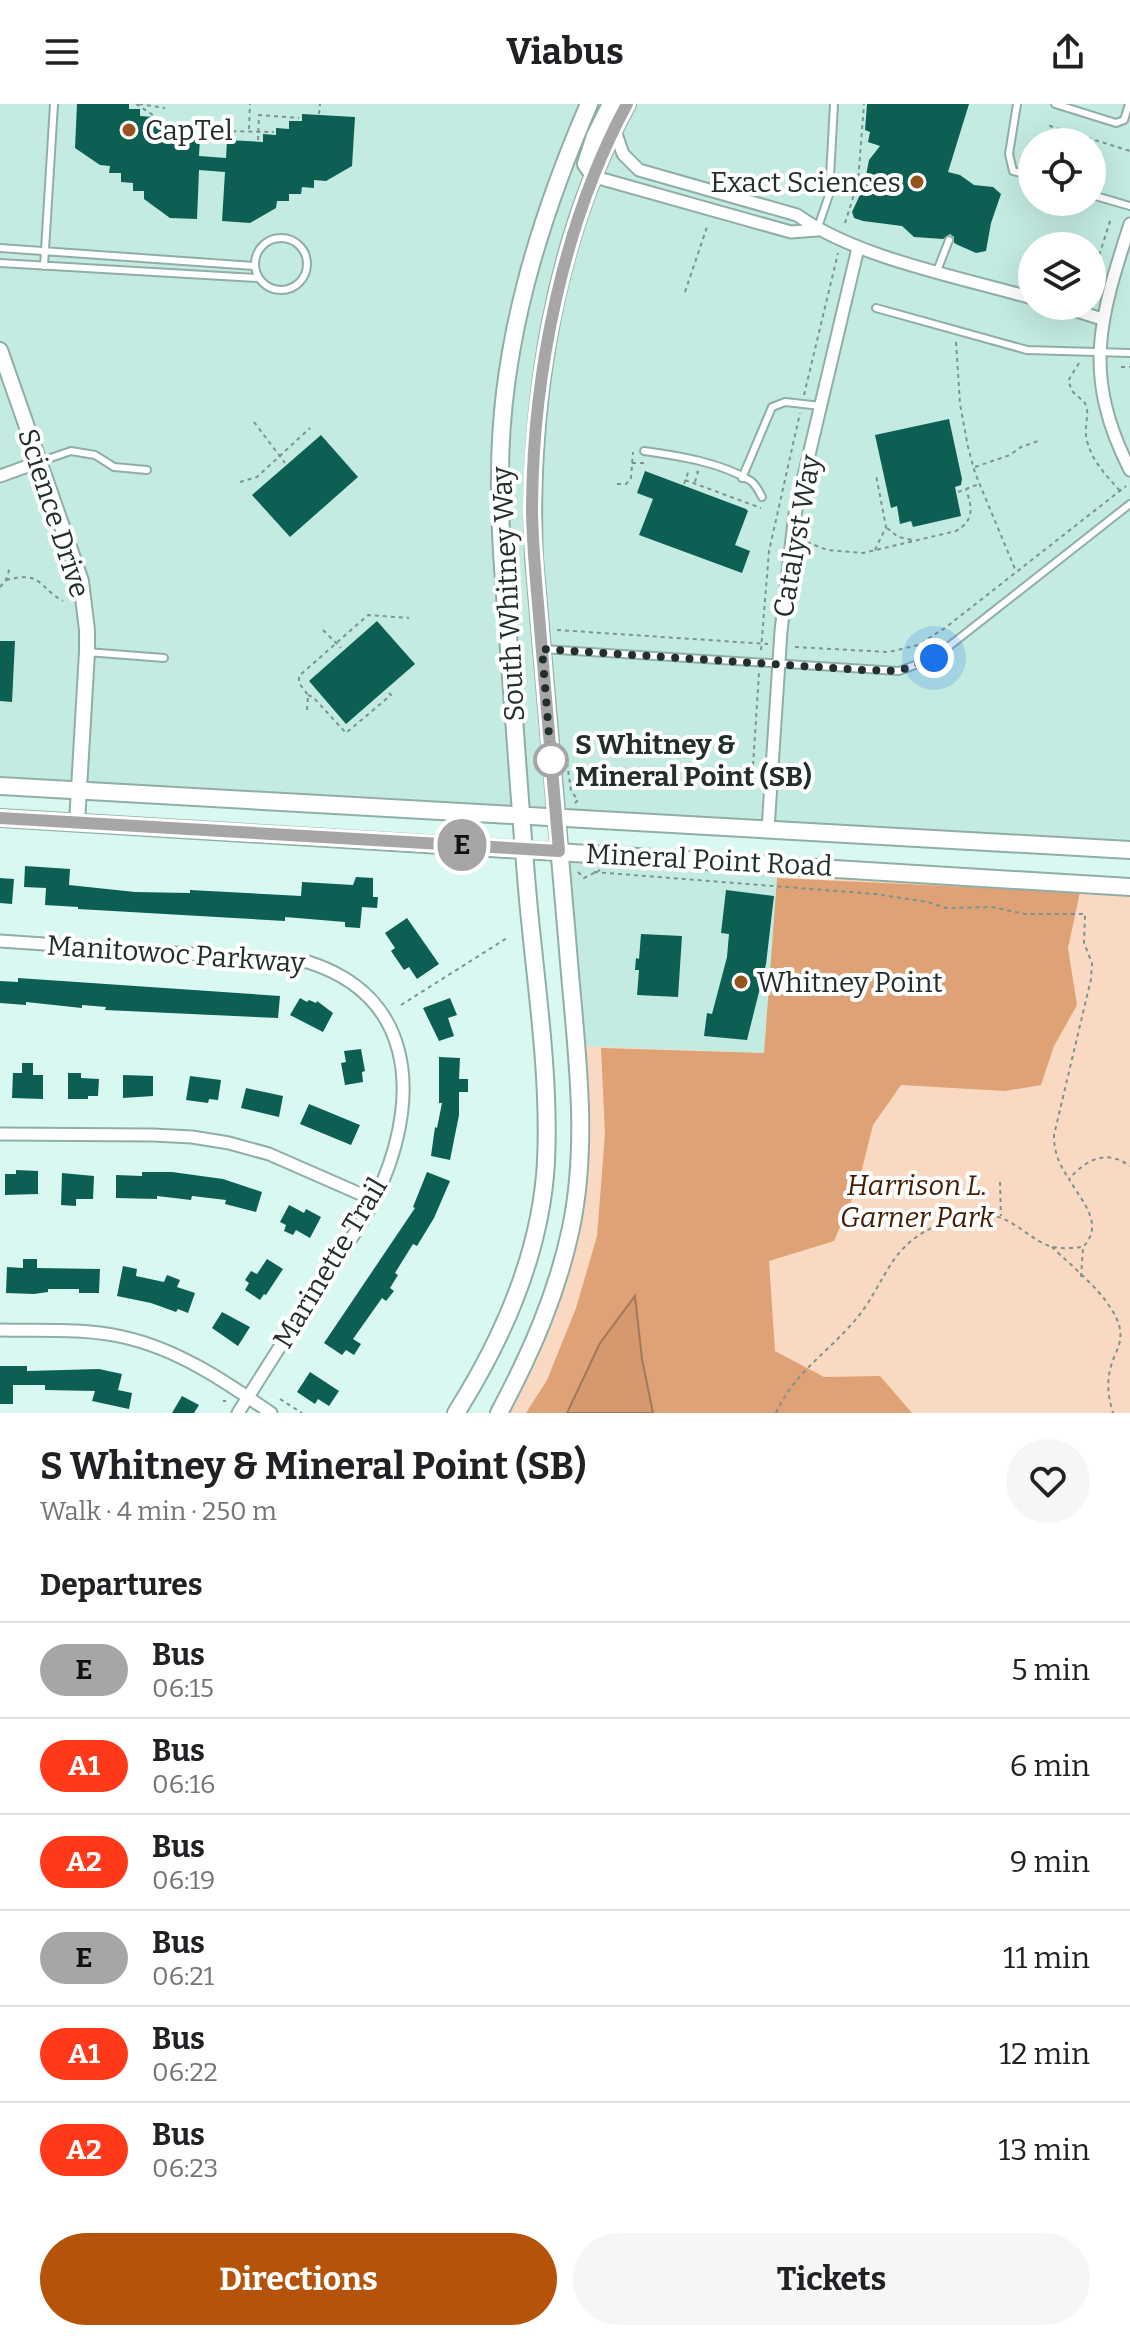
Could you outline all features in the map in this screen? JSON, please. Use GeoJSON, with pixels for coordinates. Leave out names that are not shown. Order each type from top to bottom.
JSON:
{"type":"FeatureCollection","features":[{"type":"Feature","properties":{"kind":"main road","name":"South Whitney Way"},"geometry":{"type":"LineString","coordinates":[[456,1413],[506,1323],[517,1294],[534,1236],[546,1165],[544,1046],[521,815],[499,476],[501,427],[509,365],[528,270],[550,198],[589,104]]}},
{"type":"Feature","properties":{"kind":"main road"},"geometry":{"type":"LineString","coordinates":[[595,177],[586,164],[595,136],[611,104]]}},
{"type":"Feature","properties":{"kind":"main road","name":"South Whitney Way"},"geometry":{"type":"LineString","coordinates":[[499,1413],[532,1351],[557,1282],[572,1226],[580,1132],[576,1046],[532,507],[540,392],[546,344],[580,216],[627,104]]}},
{"type":"Feature","properties":{"kind":"main road","name":"Mineral Point Road"},"geometry":{"type":"LineString","coordinates":[[0,786],[1130,850]]}},
{"type":"Feature","properties":{"kind":"main road","name":"Mineral Point Road"},"geometry":{"type":"LineString","coordinates":[[0,818],[1130,887]]}},
{"type":"Feature","properties":{"kind":"street"},"geometry":{"type":"LineString","coordinates":[[615,131],[623,154],[639,170],[797,215],[817,230],[858,248],[1018,294]]}},
{"type":"Feature","properties":{"kind":"street"},"geometry":{"type":"LineString","coordinates":[[595,177],[791,232],[817,230]]}},
{"type":"Feature","properties":{"kind":"street"},"geometry":{"type":"LineString","coordinates":[[1106,305],[1130,224]]}},
{"type":"Feature","properties":{"kind":"street","name":"Catalyst Way"},"geometry":{"type":"LineString","coordinates":[[768,829],[786,573],[795,514],[858,248]]}},
{"type":"Feature","properties":{"kind":"street"},"geometry":{"type":"LineString","coordinates":[[1102,320],[1099,352],[1103,398],[1108,419],[1130,470]]}},
{"type":"Feature","properties":{"kind":"street","name":"Science Drive"},"geometry":{"type":"LineString","coordinates":[[0,350],[81,581],[87,652],[77,823]]}},
{"type":"Feature","properties":{"kind":"street"},"geometry":{"type":"LineString","coordinates":[[0,476],[39,462]]}},
{"type":"Feature","properties":{"kind":"street","name":"Manitowoc Parkway"},"geometry":{"type":"LineString","coordinates":[[0,941],[308,962],[354,983],[382,1013]]}},
{"type":"Feature","properties":{"kind":"street","name":"Marinette Trail"},"geometry":{"type":"LineString","coordinates":[[238,1413],[374,1200],[393,1156],[401,1123],[404,1084],[400,1051],[382,1013]]}},
{"type":"Feature","properties":{"kind":"street"},"geometry":{"type":"LineString","coordinates":[[0,1134],[153,1135],[229,1143],[269,1154],[374,1200]]}},
{"type":"Feature","properties":{"kind":"street"},"geometry":{"type":"LineString","coordinates":[[0,1330],[61,1331],[124,1337],[184,1359],[271,1413]]}},
{"type":"Feature","properties":{"kind":"lane"},"geometry":{"type":"LineString","coordinates":[[44,266],[54,104]]}},
{"type":"Feature","properties":{"kind":"lane"},"geometry":{"type":"LineString","coordinates":[[817,230],[829,195],[834,104]]}},
{"type":"Feature","properties":{"kind":"lane"},"geometry":{"type":"LineString","coordinates":[[1017,104],[1009,154],[1013,171],[1018,172]]}},
{"type":"Feature","properties":{"kind":"lane"},"geometry":{"type":"LineString","coordinates":[[1055,104],[1116,123],[1124,120],[1129,104]]}},
{"type":"Feature","properties":{"kind":"lane"},"geometry":{"type":"LineString","coordinates":[[1106,199],[1130,206]]}},
{"type":"Feature","properties":{"kind":"lane"},"geometry":{"type":"LineString","coordinates":[[283,237],[300,245],[308,261],[304,278],[290,289],[272,289],[258,278],[255,256],[266,242],[283,237]]}},
{"type":"Feature","properties":{"kind":"lane"},"geometry":{"type":"LineString","coordinates":[[937,271],[949,240]]}},
{"type":"Feature","properties":{"kind":"lane"},"geometry":{"type":"LineString","coordinates":[[0,248],[254,266]]}},
{"type":"Feature","properties":{"kind":"lane"},"geometry":{"type":"LineString","coordinates":[[0,263],[258,278]]}},
{"type":"Feature","properties":{"kind":"lane"},"geometry":{"type":"LineString","coordinates":[[876,308],[1027,350],[1130,353]]}},
{"type":"Feature","properties":{"kind":"lane"},"geometry":{"type":"LineString","coordinates":[[742,478],[772,407],[785,402],[821,406]]}},
{"type":"Feature","properties":{"kind":"lane"},"geometry":{"type":"LineString","coordinates":[[39,462],[71,451],[95,455],[114,467],[147,470]]}},
{"type":"Feature","properties":{"kind":"lane"},"geometry":{"type":"LineString","coordinates":[[644,451],[680,456],[753,482],[762,497]]}},
{"type":"Feature","properties":{"kind":"lane"},"geometry":{"type":"LineString","coordinates":[[542,649],[899,671],[934,658],[1130,504]]}},
{"type":"Feature","properties":{"kind":"lane"},"geometry":{"type":"LineString","coordinates":[[87,652],[164,658]]}},
{"type":"Feature","properties":{"kind":"path"},"geometry":{"type":"LineString","coordinates":[[137,104],[165,108]]}},
{"type":"Feature","properties":{"kind":"path"},"geometry":{"type":"LineString","coordinates":[[137,104],[176,130],[274,132]]}},
{"type":"Feature","properties":{"kind":"path"},"geometry":{"type":"LineString","coordinates":[[249,131],[250,104]]}},
{"type":"Feature","properties":{"kind":"path"},"geometry":{"type":"LineString","coordinates":[[319,114],[320,104]]}},
{"type":"Feature","properties":{"kind":"path"},"geometry":{"type":"LineString","coordinates":[[845,223],[858,182],[864,104]]}},
{"type":"Feature","properties":{"kind":"path"},"geometry":{"type":"LineString","coordinates":[[258,140],[259,115],[299,118]]}},
{"type":"Feature","properties":{"kind":"path"},"geometry":{"type":"LineString","coordinates":[[1106,144],[1130,151]]}},
{"type":"Feature","properties":{"kind":"path"},"geometry":{"type":"LineString","coordinates":[[1106,234],[1111,218]]}},
{"type":"Feature","properties":{"kind":"path"},"geometry":{"type":"LineString","coordinates":[[685,292],[708,224]]}},
{"type":"Feature","properties":{"kind":"path"},"geometry":{"type":"LineString","coordinates":[[761,651],[769,551],[841,240]]}},
{"type":"Feature","properties":{"kind":"path"},"geometry":{"type":"LineString","coordinates":[[955,331],[960,404],[973,467],[1015,570]]}},
{"type":"Feature","properties":{"kind":"path"},"geometry":{"type":"LineString","coordinates":[[1079,351],[1079,366],[1068,381],[1087,409],[1086,433],[1091,452],[1104,474],[1120,491]]}},
{"type":"Feature","properties":{"kind":"path"},"geometry":{"type":"LineString","coordinates":[[1121,367],[1130,367]]}},
{"type":"Feature","properties":{"kind":"path"},"geometry":{"type":"LineString","coordinates":[[254,422],[285,463]]}},
{"type":"Feature","properties":{"kind":"path"},"geometry":{"type":"LineString","coordinates":[[240,482],[257,477],[310,428]]}},
{"type":"Feature","properties":{"kind":"path"},"geometry":{"type":"LineString","coordinates":[[973,467],[1010,455],[1038,441]]}},
{"type":"Feature","properties":{"kind":"path"},"geometry":{"type":"LineString","coordinates":[[617,484],[626,484],[631,478],[633,451]]}},
{"type":"Feature","properties":{"kind":"path"},"geometry":{"type":"LineString","coordinates":[[632,463],[648,462]]}},
{"type":"Feature","properties":{"kind":"path"},"geometry":{"type":"LineString","coordinates":[[680,466],[698,472],[695,483]]}},
{"type":"Feature","properties":{"kind":"path"},"geometry":{"type":"LineString","coordinates":[[689,469],[684,482],[695,483],[761,508]]}},
{"type":"Feature","properties":{"kind":"path"},"geometry":{"type":"LineString","coordinates":[[874,551],[886,527],[876,475]]}},
{"type":"Feature","properties":{"kind":"path"},"geometry":{"type":"LineString","coordinates":[[958,492],[980,483]]}},
{"type":"Feature","properties":{"kind":"path"},"geometry":{"type":"LineString","coordinates":[[792,646],[880,652],[906,650],[918,645],[945,628],[1015,570],[1126,486]]}},
{"type":"Feature","properties":{"kind":"path"},"geometry":{"type":"LineString","coordinates":[[807,542],[827,550],[863,553],[956,531],[969,521],[972,509],[966,489]]}},
{"type":"Feature","properties":{"kind":"path"},"geometry":{"type":"LineString","coordinates":[[886,527],[898,537],[914,540]]}},
{"type":"Feature","properties":{"kind":"path"},"geometry":{"type":"LineString","coordinates":[[0,587],[10,567]]}},
{"type":"Feature","properties":{"kind":"path"},"geometry":{"type":"LineString","coordinates":[[6,580],[28,576],[63,601]]}},
{"type":"Feature","properties":{"kind":"path"},"geometry":{"type":"LineString","coordinates":[[387,691],[391,695],[346,733],[308,695],[299,683],[299,676],[368,615],[409,618]]}},
{"type":"Feature","properties":{"kind":"path"},"geometry":{"type":"LineString","coordinates":[[323,630],[341,648]]}},
{"type":"Feature","properties":{"kind":"path"},"geometry":{"type":"LineString","coordinates":[[557,630],[770,645]]}},
{"type":"Feature","properties":{"kind":"path"},"geometry":{"type":"LineString","coordinates":[[752,781],[759,674]]}},
{"type":"Feature","properties":{"kind":"path"},"geometry":{"type":"LineString","coordinates":[[307,710],[308,695]]}},
{"type":"Feature","properties":{"kind":"path"},"geometry":{"type":"LineString","coordinates":[[372,704],[376,708]]}},
{"type":"Feature","properties":{"kind":"path"},"geometry":{"type":"LineString","coordinates":[[568,760],[571,791],[578,800],[574,805]]}},
{"type":"Feature","properties":{"kind":"path"},"geometry":{"type":"LineString","coordinates":[[578,872],[584,878],[594,872],[907,897],[946,908],[992,907],[1025,914],[1085,914],[1084,943],[1092,963],[1091,979],[1054,1135],[1054,1149],[1059,1163],[1091,1216],[1094,1228],[1091,1239],[1083,1247],[1081,1277]]}},
{"type":"Feature","properties":{"kind":"path"},"geometry":{"type":"LineString","coordinates":[[401,1005],[507,938]]}},
{"type":"Feature","properties":{"kind":"path"},"geometry":{"type":"LineString","coordinates":[[1069,1179],[1081,1165],[1096,1157],[1110,1157],[1130,1166]]}},
{"type":"Feature","properties":{"kind":"path"},"geometry":{"type":"LineString","coordinates":[[1000,1182],[1001,1217]]}},
{"type":"Feature","properties":{"kind":"path"},"geometry":{"type":"LineString","coordinates":[[776,1413],[784,1394],[800,1373],[851,1326],[902,1247],[915,1236],[952,1220],[986,1214],[1001,1217],[1051,1246],[1113,1309],[1119,1320],[1120,1343],[1111,1366],[1108,1389],[1113,1413]]}},
{"type":"Feature","properties":{"kind":"path"},"geometry":{"type":"LineString","coordinates":[[1051,1246],[1083,1247]]}},
{"type":"Feature","properties":{"kind":"path"},"geometry":{"type":"LineString","coordinates":[[280,1399],[302,1413]]}},
{"type":"Feature","properties":{"kind":"shaded area"},"geometry":{"type":"Polygon","coordinates":[[[0,104],[1130,104],[1130,850],[0,786],[0,104]]]}},
{"type":"Feature","properties":{"kind":"shaded area"},"geometry":{"type":"Polygon","coordinates":[[[559,851],[776,864],[764,1053],[576,1046],[559,851]]]}},
{"type":"Feature","properties":{"kind":"shaded area"},"geometry":{"type":"Polygon","coordinates":[[[777,878],[1080,892],[1068,948],[1077,1005],[1054,1046],[1041,1085],[1005,1091],[901,1085],[873,1125],[858,1185],[834,1241],[769,1261],[775,1351],[824,1377],[880,1376],[912,1413],[653,1413],[634,1297],[600,1343],[567,1413],[526,1413],[547,1380],[576,1308],[597,1236],[605,1134],[601,1048],[764,1053],[777,878]]]}},
{"type":"Feature","properties":{"kind":"shaded area"},"geometry":{"type":"Polygon","coordinates":[[[635,1296],[642,1359],[653,1413],[567,1413],[600,1343],[635,1296]]]}},
{"type":"Feature","properties":{"kind":"green space","name":"Harrison L. Garner Park"},"geometry":{"type":"Polygon","coordinates":[[[776,864],[1130,887],[1130,1413],[499,1413],[572,1226],[576,1046],[764,1053],[776,864]]]}},
{"type":"Feature","properties":{"kind":"building"},"geometry":{"type":"Polygon","coordinates":[[[77,104],[129,104],[129,109],[140,109],[140,116],[153,117],[151,126],[165,127],[163,134],[200,138],[199,156],[226,158],[227,140],[263,142],[263,134],[276,135],[276,128],[289,129],[289,121],[302,121],[302,114],[355,117],[352,166],[326,181],[314,180],[314,188],[302,187],[301,194],[289,194],[289,201],[277,201],[276,208],[250,223],[222,221],[225,172],[199,170],[197,219],[170,218],[144,199],[144,191],[133,191],[133,183],[121,182],[121,173],[109,173],[110,166],[100,165],[75,148],[77,104]]]}},
{"type":"Feature","properties":{"kind":"building","name":"Exact Sciences"},"geometry":{"type":"Polygon","coordinates":[[[867,104],[969,104],[948,172],[960,175],[974,185],[993,187],[1001,194],[986,251],[976,253],[958,245],[950,234],[943,239],[914,237],[902,226],[854,218],[852,212],[864,186],[869,160],[880,146],[868,142],[870,132],[865,130],[867,104]]]}},
{"type":"Feature","properties":{"kind":"building"},"geometry":{"type":"Polygon","coordinates":[[[949,419],[962,479],[961,485],[955,487],[961,516],[913,527],[911,521],[900,524],[897,506],[891,508],[875,435],[949,419]]]}},
{"type":"Feature","properties":{"kind":"building"},"geometry":{"type":"Polygon","coordinates":[[[321,435],[358,477],[290,537],[252,495],[321,435]]]}},
{"type":"Feature","properties":{"kind":"building"},"geometry":{"type":"Polygon","coordinates":[[[645,471],[748,511],[735,545],[750,551],[742,573],[639,535],[653,499],[637,493],[645,471]]]}},
{"type":"Feature","properties":{"kind":"building"},"geometry":{"type":"Polygon","coordinates":[[[377,621],[415,664],[346,724],[309,681],[377,621]]]}},
{"type":"Feature","properties":{"kind":"building"},"geometry":{"type":"Polygon","coordinates":[[[0,641],[15,641],[12,702],[0,701],[0,641]]]}},
{"type":"Feature","properties":{"kind":"building"},"geometry":{"type":"Polygon","coordinates":[[[25,866],[70,869],[69,885],[135,892],[190,893],[190,890],[301,896],[302,882],[353,885],[356,877],[373,878],[373,897],[378,897],[377,908],[362,907],[360,928],[345,927],[345,922],[285,917],[285,921],[78,909],[45,905],[46,888],[24,887],[25,866]]]}},
{"type":"Feature","properties":{"kind":"building"},"geometry":{"type":"Polygon","coordinates":[[[0,878],[14,879],[12,904],[0,903],[0,878]]]}},
{"type":"Feature","properties":{"kind":"building","name":"Whitney Point"},"geometry":{"type":"Polygon","coordinates":[[[726,890],[774,896],[766,964],[747,1040],[704,1036],[707,1013],[712,1014],[727,957],[729,934],[721,933],[726,890]]]}},
{"type":"Feature","properties":{"kind":"building"},"geometry":{"type":"Polygon","coordinates":[[[407,918],[439,964],[417,979],[409,967],[404,970],[391,951],[395,948],[385,933],[407,918]]]}},
{"type":"Feature","properties":{"kind":"building"},"geometry":{"type":"Polygon","coordinates":[[[641,934],[682,936],[678,997],[637,995],[639,970],[635,970],[641,934]]]}},
{"type":"Feature","properties":{"kind":"building"},"geometry":{"type":"Polygon","coordinates":[[[18,978],[280,996],[278,1018],[105,1010],[106,1007],[82,1005],[82,1008],[26,1002],[26,1005],[0,1003],[0,981],[18,982],[18,978]]]}},
{"type":"Feature","properties":{"kind":"building"},"geometry":{"type":"Polygon","coordinates":[[[300,998],[307,1002],[317,1001],[333,1013],[323,1032],[290,1015],[300,998]]]}},
{"type":"Feature","properties":{"kind":"building"},"geometry":{"type":"Polygon","coordinates":[[[450,998],[457,1015],[448,1018],[454,1036],[439,1041],[423,1008],[450,998]]]}},
{"type":"Feature","properties":{"kind":"building"},"geometry":{"type":"Polygon","coordinates":[[[361,1049],[365,1071],[362,1072],[363,1082],[345,1085],[341,1063],[346,1062],[344,1051],[361,1049]]]}},
{"type":"Feature","properties":{"kind":"building"},"geometry":{"type":"Polygon","coordinates":[[[439,1057],[460,1058],[459,1079],[468,1079],[468,1092],[459,1092],[459,1115],[450,1160],[431,1156],[442,1103],[439,1103],[439,1057]]]}},
{"type":"Feature","properties":{"kind":"building"},"geometry":{"type":"Polygon","coordinates":[[[22,1063],[33,1063],[33,1075],[43,1075],[43,1099],[12,1098],[13,1073],[22,1073],[22,1063]]]}},
{"type":"Feature","properties":{"kind":"building"},"geometry":{"type":"Polygon","coordinates":[[[68,1073],[81,1073],[81,1078],[99,1079],[98,1096],[68,1099],[68,1073]]]}},
{"type":"Feature","properties":{"kind":"building"},"geometry":{"type":"Polygon","coordinates":[[[123,1075],[153,1076],[153,1096],[123,1098],[123,1075]]]}},
{"type":"Feature","properties":{"kind":"building"},"geometry":{"type":"Polygon","coordinates":[[[190,1076],[221,1080],[218,1100],[209,1099],[208,1103],[186,1100],[190,1076]]]}},
{"type":"Feature","properties":{"kind":"building"},"geometry":{"type":"Polygon","coordinates":[[[246,1088],[283,1096],[279,1117],[241,1108],[246,1088]]]}},
{"type":"Feature","properties":{"kind":"building"},"geometry":{"type":"Polygon","coordinates":[[[309,1104],[360,1125],[351,1145],[300,1124],[309,1104]]]}},
{"type":"Feature","properties":{"kind":"building"},"geometry":{"type":"Polygon","coordinates":[[[16,1170],[38,1171],[38,1194],[5,1195],[5,1174],[16,1174],[16,1170]]]}},
{"type":"Feature","properties":{"kind":"building"},"geometry":{"type":"Polygon","coordinates":[[[142,1172],[172,1172],[223,1179],[262,1192],[256,1212],[225,1204],[226,1200],[192,1196],[191,1200],[157,1196],[157,1199],[116,1198],[116,1175],[142,1176],[142,1172]]]}},
{"type":"Feature","properties":{"kind":"building"},"geometry":{"type":"Polygon","coordinates":[[[427,1172],[450,1181],[434,1218],[395,1273],[398,1275],[390,1288],[394,1291],[386,1301],[382,1298],[353,1339],[361,1344],[354,1355],[346,1350],[342,1355],[324,1343],[415,1208],[427,1172]]]}},
{"type":"Feature","properties":{"kind":"building"},"geometry":{"type":"Polygon","coordinates":[[[62,1173],[94,1176],[93,1199],[76,1199],[76,1206],[61,1205],[62,1173]]]}},
{"type":"Feature","properties":{"kind":"building"},"geometry":{"type":"Polygon","coordinates":[[[289,1205],[321,1217],[310,1238],[296,1230],[293,1235],[284,1231],[286,1225],[280,1222],[289,1205]]]}},
{"type":"Feature","properties":{"kind":"building"},"geometry":{"type":"Polygon","coordinates":[[[23,1259],[37,1259],[37,1268],[100,1269],[99,1293],[79,1293],[79,1289],[48,1289],[48,1292],[34,1294],[6,1293],[7,1267],[23,1268],[23,1259]]]}},
{"type":"Feature","properties":{"kind":"building"},"geometry":{"type":"Polygon","coordinates":[[[267,1259],[283,1269],[260,1300],[245,1290],[249,1283],[245,1280],[251,1271],[257,1274],[267,1259]]]}},
{"type":"Feature","properties":{"kind":"building"},"geometry":{"type":"Polygon","coordinates":[[[123,1266],[137,1269],[136,1276],[164,1282],[167,1275],[180,1280],[177,1287],[195,1293],[188,1313],[117,1296],[123,1266]]]}},
{"type":"Feature","properties":{"kind":"building"},"geometry":{"type":"Polygon","coordinates":[[[222,1312],[250,1327],[238,1346],[212,1328],[222,1312]]]}},
{"type":"Feature","properties":{"kind":"building"},"geometry":{"type":"Polygon","coordinates":[[[0,1366],[27,1366],[27,1371],[99,1369],[122,1374],[118,1390],[132,1393],[129,1409],[92,1401],[95,1391],[45,1390],[45,1385],[13,1385],[13,1404],[0,1404],[0,1366]]]}},
{"type":"Feature","properties":{"kind":"building"},"geometry":{"type":"Polygon","coordinates":[[[310,1372],[339,1391],[329,1406],[318,1399],[315,1404],[297,1392],[310,1372]]]}},
{"type":"Feature","properties":{"kind":"building"},"geometry":{"type":"Polygon","coordinates":[[[182,1396],[199,1405],[194,1413],[172,1413],[182,1396]]]}},
{"type":"Feature","properties":{"kind":"bus line","name":"E"},"geometry":{"type":"LineString","coordinates":[[0,818],[559,851],[534,558],[532,507],[540,392],[546,344],[580,216],[627,104]]}},
{"type":"Feature","properties":{"kind":"place","name":"CapTel"},"geometry":{"type":"Point","coordinates":[129,130]}},
{"type":"Feature","properties":{"kind":"place","name":"Exact Sciences"},"geometry":{"type":"Point","coordinates":[917,182]}},
{"type":"Feature","properties":{"kind":"place","name":"S Whitney & Mineral Point (SB)"},"geometry":{"type":"Point","coordinates":[551,760]}},
{"type":"Feature","properties":{"kind":"place","name":"Whitney Point"},"geometry":{"type":"Point","coordinates":[741,982]}},
{"type":"Feature","properties":{"kind":"route"},"geometry":{"type":"LineString","coordinates":[[551,760],[542,649],[899,671],[934,658]]}}]}
